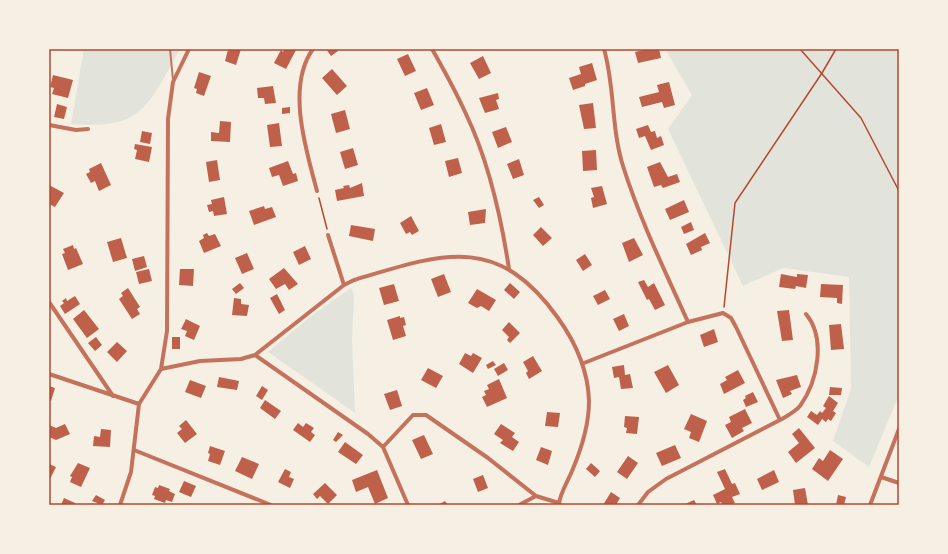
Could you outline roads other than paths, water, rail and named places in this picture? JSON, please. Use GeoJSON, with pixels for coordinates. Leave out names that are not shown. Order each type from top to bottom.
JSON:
{"type":"FeatureCollection","features":[{"type":"Feature","properties":{"kind":"street"},"geometry":{"type":"LineString","coordinates":[[120,505],[127,486],[134,450],[139,404],[161,369],[167,330],[168,119],[173,82],[189,49]]}},
{"type":"Feature","properties":{"kind":"street"},"geometry":{"type":"LineString","coordinates":[[313,49],[301,72],[300,96],[305,148],[317,191]]}},
{"type":"Feature","properties":{"kind":"street"},"geometry":{"type":"LineString","coordinates":[[432,49],[466,113],[480,148],[502,227],[509,269]]}},
{"type":"Feature","properties":{"kind":"street"},"geometry":{"type":"LineString","coordinates":[[604,49],[608,65],[617,140],[623,167],[650,238],[688,322]]}},
{"type":"Feature","properties":{"kind":"street"},"geometry":{"type":"LineString","coordinates":[[49,125],[76,130],[88,129]]}},
{"type":"Feature","properties":{"kind":"street"},"geometry":{"type":"LineString","coordinates":[[328,235],[344,285]]}},
{"type":"Feature","properties":{"kind":"street"},"geometry":{"type":"LineString","coordinates":[[161,369],[200,361],[241,359],[255,355],[344,285],[354,280],[436,257],[472,257],[509,269],[534,288],[545,300],[569,333],[584,362],[589,402],[586,426],[579,455],[559,504],[536,496],[488,458],[426,415],[413,415],[383,447]]}},
{"type":"Feature","properties":{"kind":"street"},"geometry":{"type":"LineString","coordinates":[[49,302],[113,396]]}},
{"type":"Feature","properties":{"kind":"street"},"geometry":{"type":"LineString","coordinates":[[584,362],[688,322],[723,313],[731,318],[780,420]]}},
{"type":"Feature","properties":{"kind":"street"},"geometry":{"type":"LineString","coordinates":[[638,505],[648,492],[666,479],[793,413],[800,406],[812,382],[818,359],[817,334],[813,322],[806,314]]}},
{"type":"Feature","properties":{"kind":"street"},"geometry":{"type":"LineString","coordinates":[[255,355],[368,434],[383,447],[408,505]]}},
{"type":"Feature","properties":{"kind":"street"},"geometry":{"type":"LineString","coordinates":[[49,374],[139,404]]}},
{"type":"Feature","properties":{"kind":"street"},"geometry":{"type":"LineString","coordinates":[[870,505],[899,429]]}},
{"type":"Feature","properties":{"kind":"street"},"geometry":{"type":"LineString","coordinates":[[134,450],[271,505]]}},
{"type":"Feature","properties":{"kind":"street"},"geometry":{"type":"LineString","coordinates":[[881,477],[899,483]]}},
{"type":"Feature","properties":{"kind":"street"},"geometry":{"type":"LineString","coordinates":[[519,505],[536,496]]}},
{"type":"Feature","properties":{"kind":"lane"},"geometry":{"type":"LineString","coordinates":[[170,49],[173,82]]}}]}
